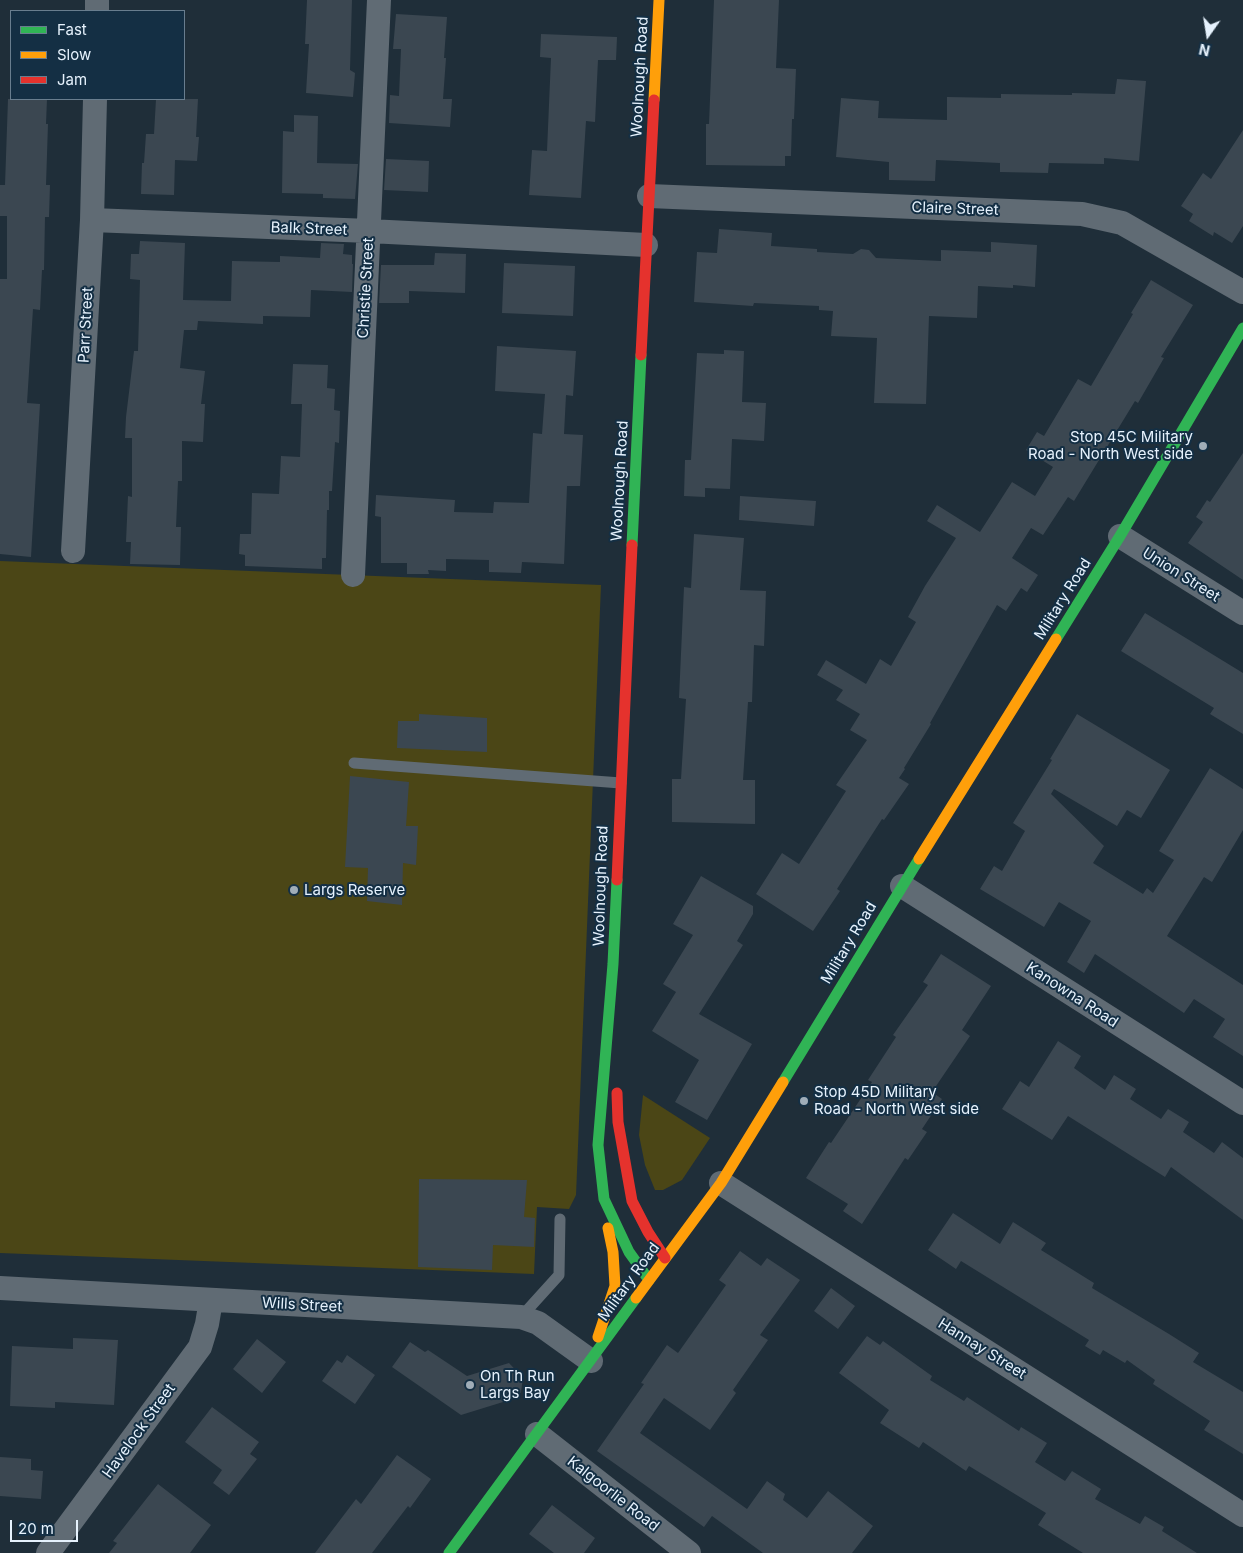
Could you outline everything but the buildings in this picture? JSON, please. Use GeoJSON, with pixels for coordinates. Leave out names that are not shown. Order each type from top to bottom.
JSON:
{"type":"FeatureCollection","features":[{"type":"Feature","properties":{"kind":"main road","name":"Woolnough Road"},"geometry":{"type":"LineString","coordinates":[[649,1280],[629,1252],[604,1199],[598,1145],[613,964],[659,0]]}},
{"type":"Feature","properties":{"kind":"main road","name":"Military Road"},"geometry":{"type":"LineString","coordinates":[[449,1553],[720,1183],[1120,536],[1243,328]]}},
{"type":"Feature","properties":{"kind":"main road","name":"Woolnough Road"},"geometry":{"type":"LineString","coordinates":[[613,964],[616,1063]]}},
{"type":"Feature","properties":{"kind":"main road"},"geometry":{"type":"LineString","coordinates":[[616,1082],[618,1122],[632,1201],[648,1232],[665,1258]]}},
{"type":"Feature","properties":{"kind":"main road"},"geometry":{"type":"LineString","coordinates":[[591,1360],[615,1286],[613,1252],[604,1199]]}},
{"type":"Feature","properties":{"kind":"street","name":"Christie Street"},"geometry":{"type":"LineString","coordinates":[[353,575],[379,0]]}},
{"type":"Feature","properties":{"kind":"street","name":"Parr Street"},"geometry":{"type":"LineString","coordinates":[[72,552],[92,220],[95,100]]}},
{"type":"Feature","properties":{"kind":"street","name":"Claire Street"},"geometry":{"type":"LineString","coordinates":[[649,196],[1082,214],[1122,223],[1243,292]]}},
{"type":"Feature","properties":{"kind":"street","name":"Balk Street"},"geometry":{"type":"LineString","coordinates":[[92,220],[646,245]]}},
{"type":"Feature","properties":{"kind":"street","name":"Union Street"},"geometry":{"type":"LineString","coordinates":[[1120,536],[1243,613]]}},
{"type":"Feature","properties":{"kind":"street","name":"Kanowna Road"},"geometry":{"type":"LineString","coordinates":[[902,886],[1243,1104]]}},
{"type":"Feature","properties":{"kind":"street","name":"Hannay Street"},"geometry":{"type":"LineString","coordinates":[[720,1183],[1243,1515]]}},
{"type":"Feature","properties":{"kind":"street","name":"Wills Street"},"geometry":{"type":"LineString","coordinates":[[0,1288],[521,1316],[538,1323],[591,1360]]}},
{"type":"Feature","properties":{"kind":"street","name":"Havelock Street"},"geometry":{"type":"LineString","coordinates":[[48,1553],[200,1347],[207,1324],[211,1300]]}},
{"type":"Feature","properties":{"kind":"street","name":"Kalgoorlie Road"},"geometry":{"type":"LineString","coordinates":[[537,1434],[689,1553]]}},
{"type":"Feature","properties":{"kind":"lane"},"geometry":{"type":"LineString","coordinates":[[354,763],[621,783]]}},
{"type":"Feature","properties":{"kind":"lane"},"geometry":{"type":"LineString","coordinates":[[521,1316],[559,1275],[560,1219]]}},
{"type":"Feature","properties":{"kind":"shaded area","name":"Largs Reserve"},"geometry":{"type":"Polygon","coordinates":[[[0,561],[601,585],[576,1195],[569,1209],[537,1207],[534,1274],[0,1253],[0,561]]]}},
{"type":"Feature","properties":{"kind":"shaded area"},"geometry":{"type":"Polygon","coordinates":[[[643,1095],[710,1138],[682,1180],[663,1190],[655,1190],[645,1165],[639,1135],[643,1095]]]}},
{"type":"Feature","properties":{"kind":"traffic: fast"},"geometry":{"type":"LineString","coordinates":[[1056,639],[1120,536],[1243,328]]}},
{"type":"Feature","properties":{"kind":"traffic: fast"},"geometry":{"type":"LineString","coordinates":[[632,545],[641,355]]}},
{"type":"Feature","properties":{"kind":"traffic: fast"},"geometry":{"type":"LineString","coordinates":[[783,1082],[919,859]]}},
{"type":"Feature","properties":{"kind":"traffic: fast"},"geometry":{"type":"LineString","coordinates":[[617,880],[613,964],[598,1145],[604,1199],[629,1252],[649,1280]]}},
{"type":"Feature","properties":{"kind":"traffic: fast"},"geometry":{"type":"LineString","coordinates":[[449,1553],[636,1298]]}},
{"type":"Feature","properties":{"kind":"traffic: slow"},"geometry":{"type":"LineString","coordinates":[[654,100],[659,0]]}},
{"type":"Feature","properties":{"kind":"traffic: slow"},"geometry":{"type":"LineString","coordinates":[[919,859],[1056,639]]}},
{"type":"Feature","properties":{"kind":"traffic: slow"},"geometry":{"type":"LineString","coordinates":[[636,1298],[721,1183],[783,1082]]}},
{"type":"Feature","properties":{"kind":"traffic: slow"},"geometry":{"type":"LineString","coordinates":[[598,1337],[615,1286],[613,1252],[608,1228]]}},
{"type":"Feature","properties":{"kind":"traffic: jam"},"geometry":{"type":"LineString","coordinates":[[641,355],[654,100]]}},
{"type":"Feature","properties":{"kind":"traffic: jam"},"geometry":{"type":"LineString","coordinates":[[617,880],[632,545]]}},
{"type":"Feature","properties":{"kind":"traffic: jam"},"geometry":{"type":"LineString","coordinates":[[617,1093],[618,1122],[632,1201],[648,1232],[665,1258]]}},
{"type":"Feature","properties":{"kind":"place","name":"Stop 45C Military Road - North West side"},"geometry":{"type":"Point","coordinates":[1203,446]}},
{"type":"Feature","properties":{"kind":"place","name":"Largs Reserve"},"geometry":{"type":"Point","coordinates":[294,890]}},
{"type":"Feature","properties":{"kind":"place","name":"Stop 45D Military Road - North West side"},"geometry":{"type":"Point","coordinates":[804,1101]}},
{"type":"Feature","properties":{"kind":"place","name":"On Th Run Largs Bay"},"geometry":{"type":"Point","coordinates":[470,1385]}}]}
